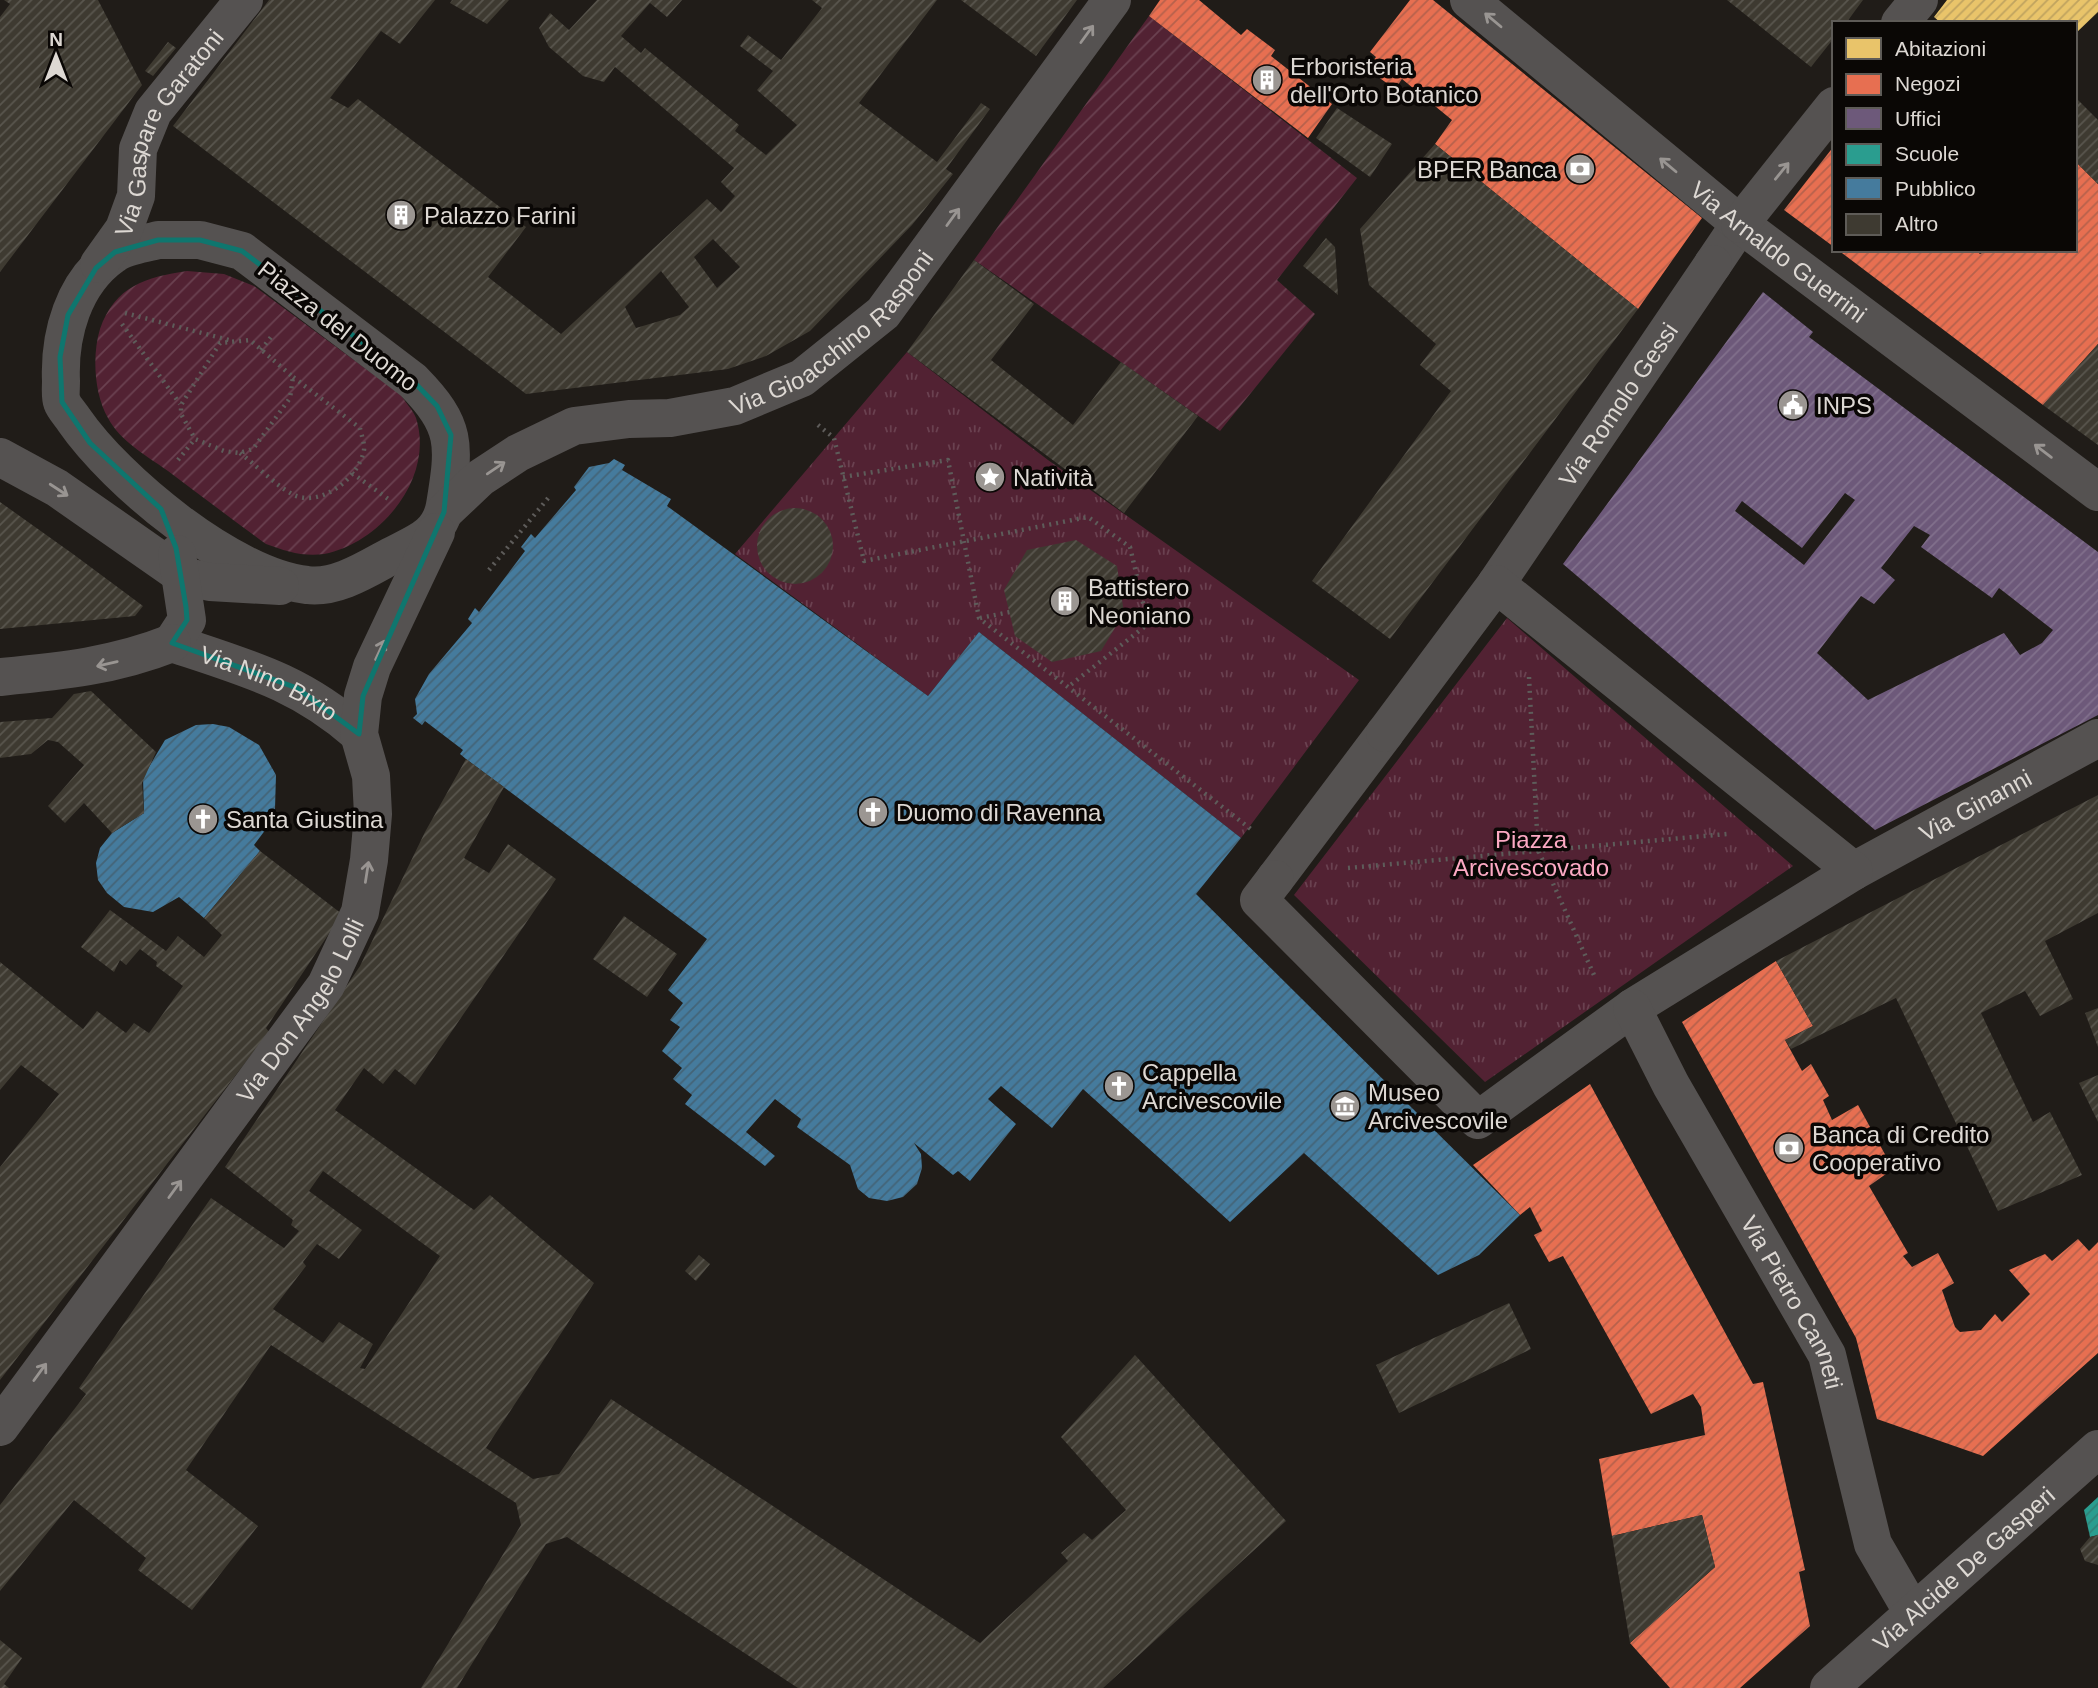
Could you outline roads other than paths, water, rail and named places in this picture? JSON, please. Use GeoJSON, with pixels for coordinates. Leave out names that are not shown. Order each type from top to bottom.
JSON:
{"type":"FeatureCollection","features":[{"type":"Feature","properties":{"kind":"street","name":"Via Gaspare Garatoni"},"geometry":{"type":"LineString","coordinates":[[96,268],[124,229],[136,196],[138,149],[153,112],[244,0]]}},
{"type":"Feature","properties":{"kind":"street","name":"Via Gioacchino Rasponi"},"geometry":{"type":"LineString","coordinates":[[440,522],[480,478],[518,453],[574,426],[629,419],[670,418],[735,406],[802,378],[883,313],[1112,0]]}},
{"type":"Feature","properties":{"kind":"street","name":"Via Arnaldo Guerrini"},"geometry":{"type":"LineString","coordinates":[[1469,0],[1740,224],[2098,492]]}},
{"type":"Feature","properties":{"kind":"street"},"geometry":{"type":"LineString","coordinates":[[1902,21],[1919,0]]}},
{"type":"Feature","properties":{"kind":"street","name":"Via Romolo Gessi"},"geometry":{"type":"LineString","coordinates":[[1496,584],[1740,224],[1832,109]]}},
{"type":"Feature","properties":{"kind":"street","name":"Piazza del Duomo"},"geometry":{"type":"LineString","coordinates":[[158,240],[200,240],[242,251],[413,381],[437,406],[451,435],[450,472],[440,522],[352,577],[309,586],[270,574],[221,551],[161,509],[90,443],[62,402],[60,357],[68,315],[96,268],[115,252],[158,240]]}},
{"type":"Feature","properties":{"kind":"street"},"geometry":{"type":"LineString","coordinates":[[0,457],[57,488],[183,576],[256,587],[309,586]]}},
{"type":"Feature","properties":{"kind":"street"},"geometry":{"type":"LineString","coordinates":[[0,677],[98,667],[135,658],[172,643],[187,620],[183,576],[161,509]]}},
{"type":"Feature","properties":{"kind":"street","name":"Via Don Angelo Lolli"},"geometry":{"type":"LineString","coordinates":[[0,1427],[326,985],[360,912],[369,860],[373,814],[371,776],[359,734],[363,696],[372,667],[440,522]]}},
{"type":"Feature","properties":{"kind":"street"},"geometry":{"type":"LineString","coordinates":[[1496,584],[1854,871],[1632,1008],[1478,1120],[1259,900],[1496,584]]}},
{"type":"Feature","properties":{"kind":"street","name":"Via Nino Bixio"},"geometry":{"type":"LineString","coordinates":[[172,643],[297,688],[329,708],[359,734]]}},
{"type":"Feature","properties":{"kind":"street","name":"Via Ginanni"},"geometry":{"type":"LineString","coordinates":[[1854,871],[2098,738]]}},
{"type":"Feature","properties":{"kind":"street","name":"Via Pietro Canneti"},"geometry":{"type":"LineString","coordinates":[[1632,1008],[1671,1085],[1827,1355],[1873,1544],[1913,1613]]}},
{"type":"Feature","properties":{"kind":"street","name":"Via Alcide De Gasperi"},"geometry":{"type":"LineString","coordinates":[[1836,1686],[1913,1613],[2098,1449]]}},
{"type":"Feature","properties":{"kind":"place","name":"Erboristeria dell'Orto Botanico"},"geometry":{"type":"Point","coordinates":[1267,80]}},
{"type":"Feature","properties":{"kind":"place","name":"BPER Banca"},"geometry":{"type":"Point","coordinates":[1580,169]}},
{"type":"Feature","properties":{"kind":"place","name":"Palazzo Farini"},"geometry":{"type":"Point","coordinates":[401,215]}},
{"type":"Feature","properties":{"kind":"place","name":"INPS"},"geometry":{"type":"Point","coordinates":[1793,405]}},
{"type":"Feature","properties":{"kind":"place","name":"Natività"},"geometry":{"type":"Point","coordinates":[990,477]}},
{"type":"Feature","properties":{"kind":"place","name":"Battistero Neoniano"},"geometry":{"type":"Point","coordinates":[1065,601]}},
{"type":"Feature","properties":{"kind":"place","name":"Duomo di Ravenna"},"geometry":{"type":"Point","coordinates":[873,812]}},
{"type":"Feature","properties":{"kind":"place","name":"Santa Giustina"},"geometry":{"type":"Point","coordinates":[203,819]}},
{"type":"Feature","properties":{"kind":"place","name":"Cappella Arcivescovile"},"geometry":{"type":"Point","coordinates":[1119,1086]}},
{"type":"Feature","properties":{"kind":"place","name":"Museo Arcivescovile"},"geometry":{"type":"Point","coordinates":[1345,1106]}},
{"type":"Feature","properties":{"kind":"place","name":"Banca di Credito Cooperativo"},"geometry":{"type":"Point","coordinates":[1789,1148]}},
{"type":"Feature","properties":{"kind":"park label","name":"Piazza Arcivescovado"},"geometry":{"type":"Point","coordinates":[1531,853]}}]}
